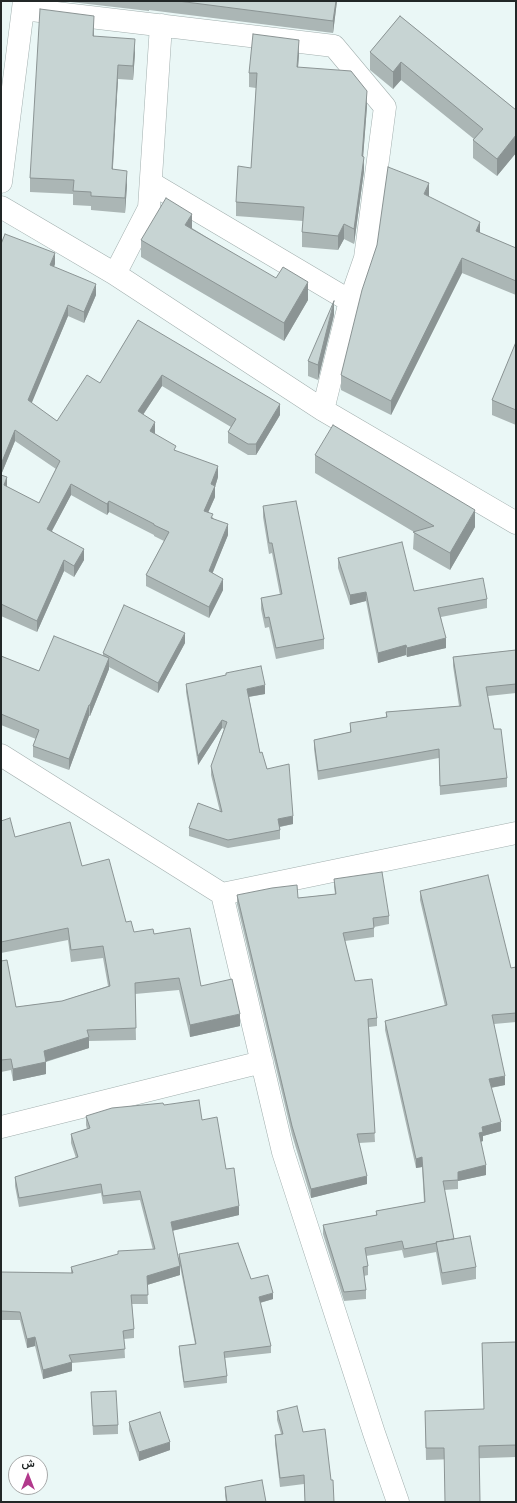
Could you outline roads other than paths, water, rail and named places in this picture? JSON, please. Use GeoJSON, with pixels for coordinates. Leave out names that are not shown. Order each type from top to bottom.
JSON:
{"type":"FeatureCollection","features":[{"type":"Feature","properties":{"kind":"street"},"geometry":{"type":"LineString","coordinates":[[1,182],[24,5],[161,25],[334,46],[385,107],[365,258],[350,301],[323,410]]}},
{"type":"Feature","properties":{"kind":"street"},"geometry":{"type":"LineString","coordinates":[[116,274],[149,208],[161,25]]}},
{"type":"Feature","properties":{"kind":"street"},"geometry":{"type":"LineString","coordinates":[[151,183],[350,301]]}},
{"type":"Feature","properties":{"kind":"street"},"geometry":{"type":"LineString","coordinates":[[1,207],[116,274],[323,410],[516,523]]}},
{"type":"Feature","properties":{"kind":"street"},"geometry":{"type":"LineString","coordinates":[[1,755],[222,894],[516,833]]}},
{"type":"Feature","properties":{"kind":"street"},"geometry":{"type":"LineString","coordinates":[[222,894],[283,1152],[374,1433],[398,1502]]}},
{"type":"Feature","properties":{"kind":"street"},"geometry":{"type":"LineString","coordinates":[[1,1127],[262,1062]]}}]}
